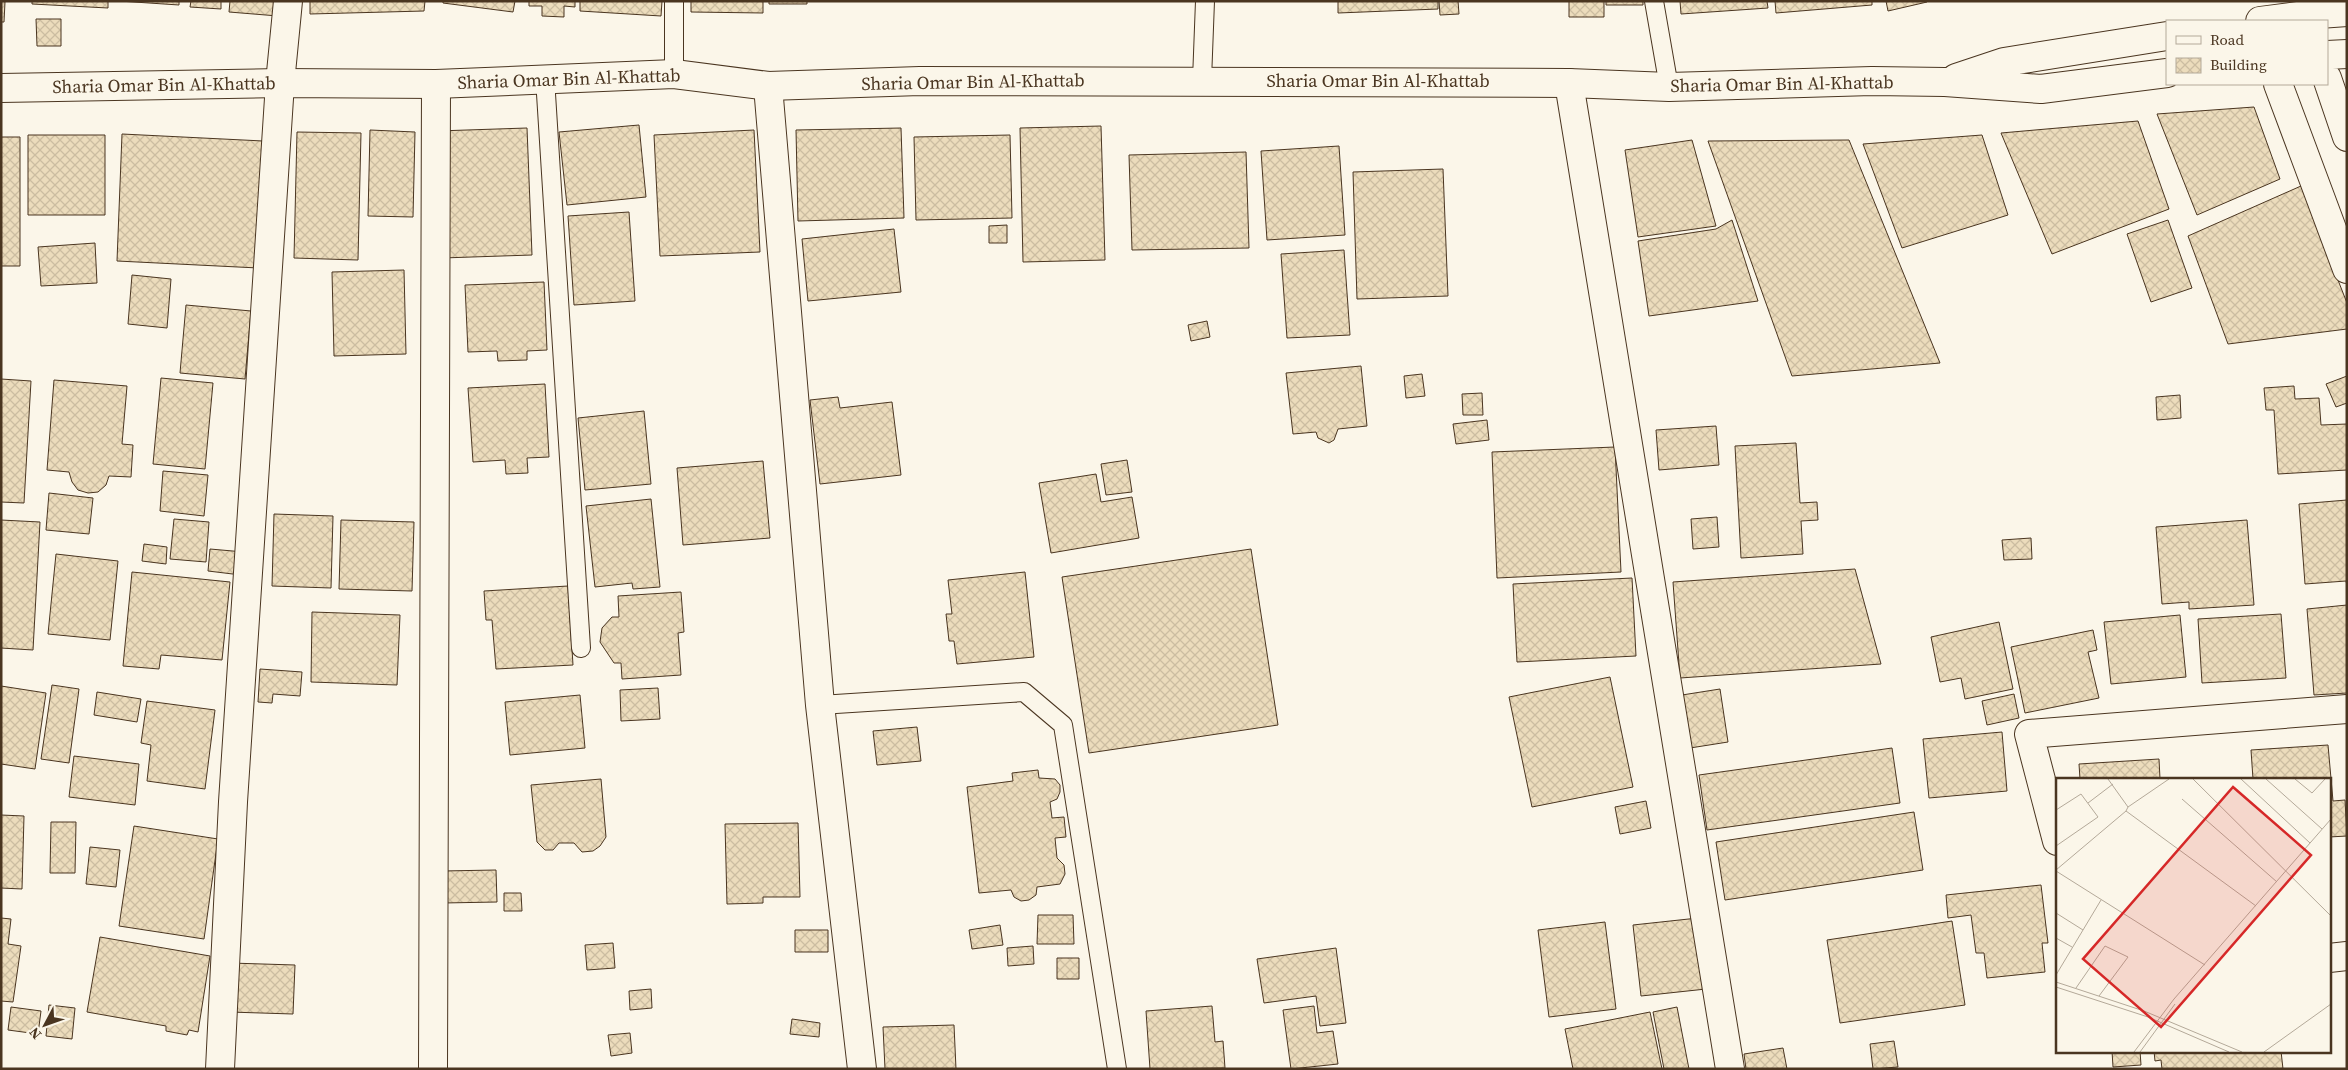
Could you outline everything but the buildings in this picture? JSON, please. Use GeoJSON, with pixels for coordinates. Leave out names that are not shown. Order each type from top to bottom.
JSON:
{"type":"FeatureCollection","features":[{"type":"Feature","properties":{"kind":"street"},"geometry":{"type":"LineString","coordinates":[[220,1069],[233,802],[280,83],[288,1]]}},
{"type":"Feature","properties":{"kind":"street"},"geometry":{"type":"LineString","coordinates":[[2253,1],[2259,20]]}},
{"type":"Feature","properties":{"kind":"street"},"geometry":{"type":"LineString","coordinates":[[2264,20],[2305,12],[2347,12]]}},
{"type":"Feature","properties":{"kind":"street","name":"Sharia Omar Bin Al-Khattab"},"geometry":{"type":"LineString","coordinates":[[1945,82],[2004,62],[2166,36]]}},
{"type":"Feature","properties":{"kind":"street"},"geometry":{"type":"LineString","coordinates":[[2328,55],[2347,54]]}},
{"type":"Feature","properties":{"kind":"street","name":"Sharia Omar Bin Al-Khattab"},"geometry":{"type":"LineString","coordinates":[[1,88],[280,83],[436,84],[674,74],[768,86],[920,81],[1202,80],[1569,83],[1668,87],[1872,81],[1945,82],[2041,89],[2166,73]]}},
{"type":"Feature","properties":{"kind":"street"},"geometry":{"type":"LineString","coordinates":[[2328,81],[2347,137]]}},
{"type":"Feature","properties":{"kind":"street"},"geometry":{"type":"LineString","coordinates":[[1569,83],[1730,1069]]}},
{"type":"Feature","properties":{"kind":"street"},"geometry":{"type":"LineString","coordinates":[[433,1069],[436,84]]}},
{"type":"Feature","properties":{"kind":"street"},"geometry":{"type":"LineString","coordinates":[[2278,85],[2347,270]]}},
{"type":"Feature","properties":{"kind":"street"},"geometry":{"type":"LineString","coordinates":[[768,86],[820,705],[862,1069]]}},
{"type":"Feature","properties":{"kind":"street"},"geometry":{"type":"LineString","coordinates":[[2056,837],[2029,734],[2347,709]]}},
{"type":"Feature","properties":{"kind":"street"},"geometry":{"type":"LineString","coordinates":[[2330,958],[2347,956]]}},
{"type":"Feature","properties":{"kind":"lane"},"geometry":{"type":"LineString","coordinates":[[674,1],[674,74]]}},
{"type":"Feature","properties":{"kind":"lane"},"geometry":{"type":"LineString","coordinates":[[1202,80],[1205,1]]}},
{"type":"Feature","properties":{"kind":"lane"},"geometry":{"type":"LineString","coordinates":[[1654,1],[1668,87]]}},
{"type":"Feature","properties":{"kind":"lane"},"geometry":{"type":"LineString","coordinates":[[545,78],[581,648]]}},
{"type":"Feature","properties":{"kind":"lane"},"geometry":{"type":"LineString","coordinates":[[820,705],[1024,692],[1062,725],[1117,1069]]}}]}
